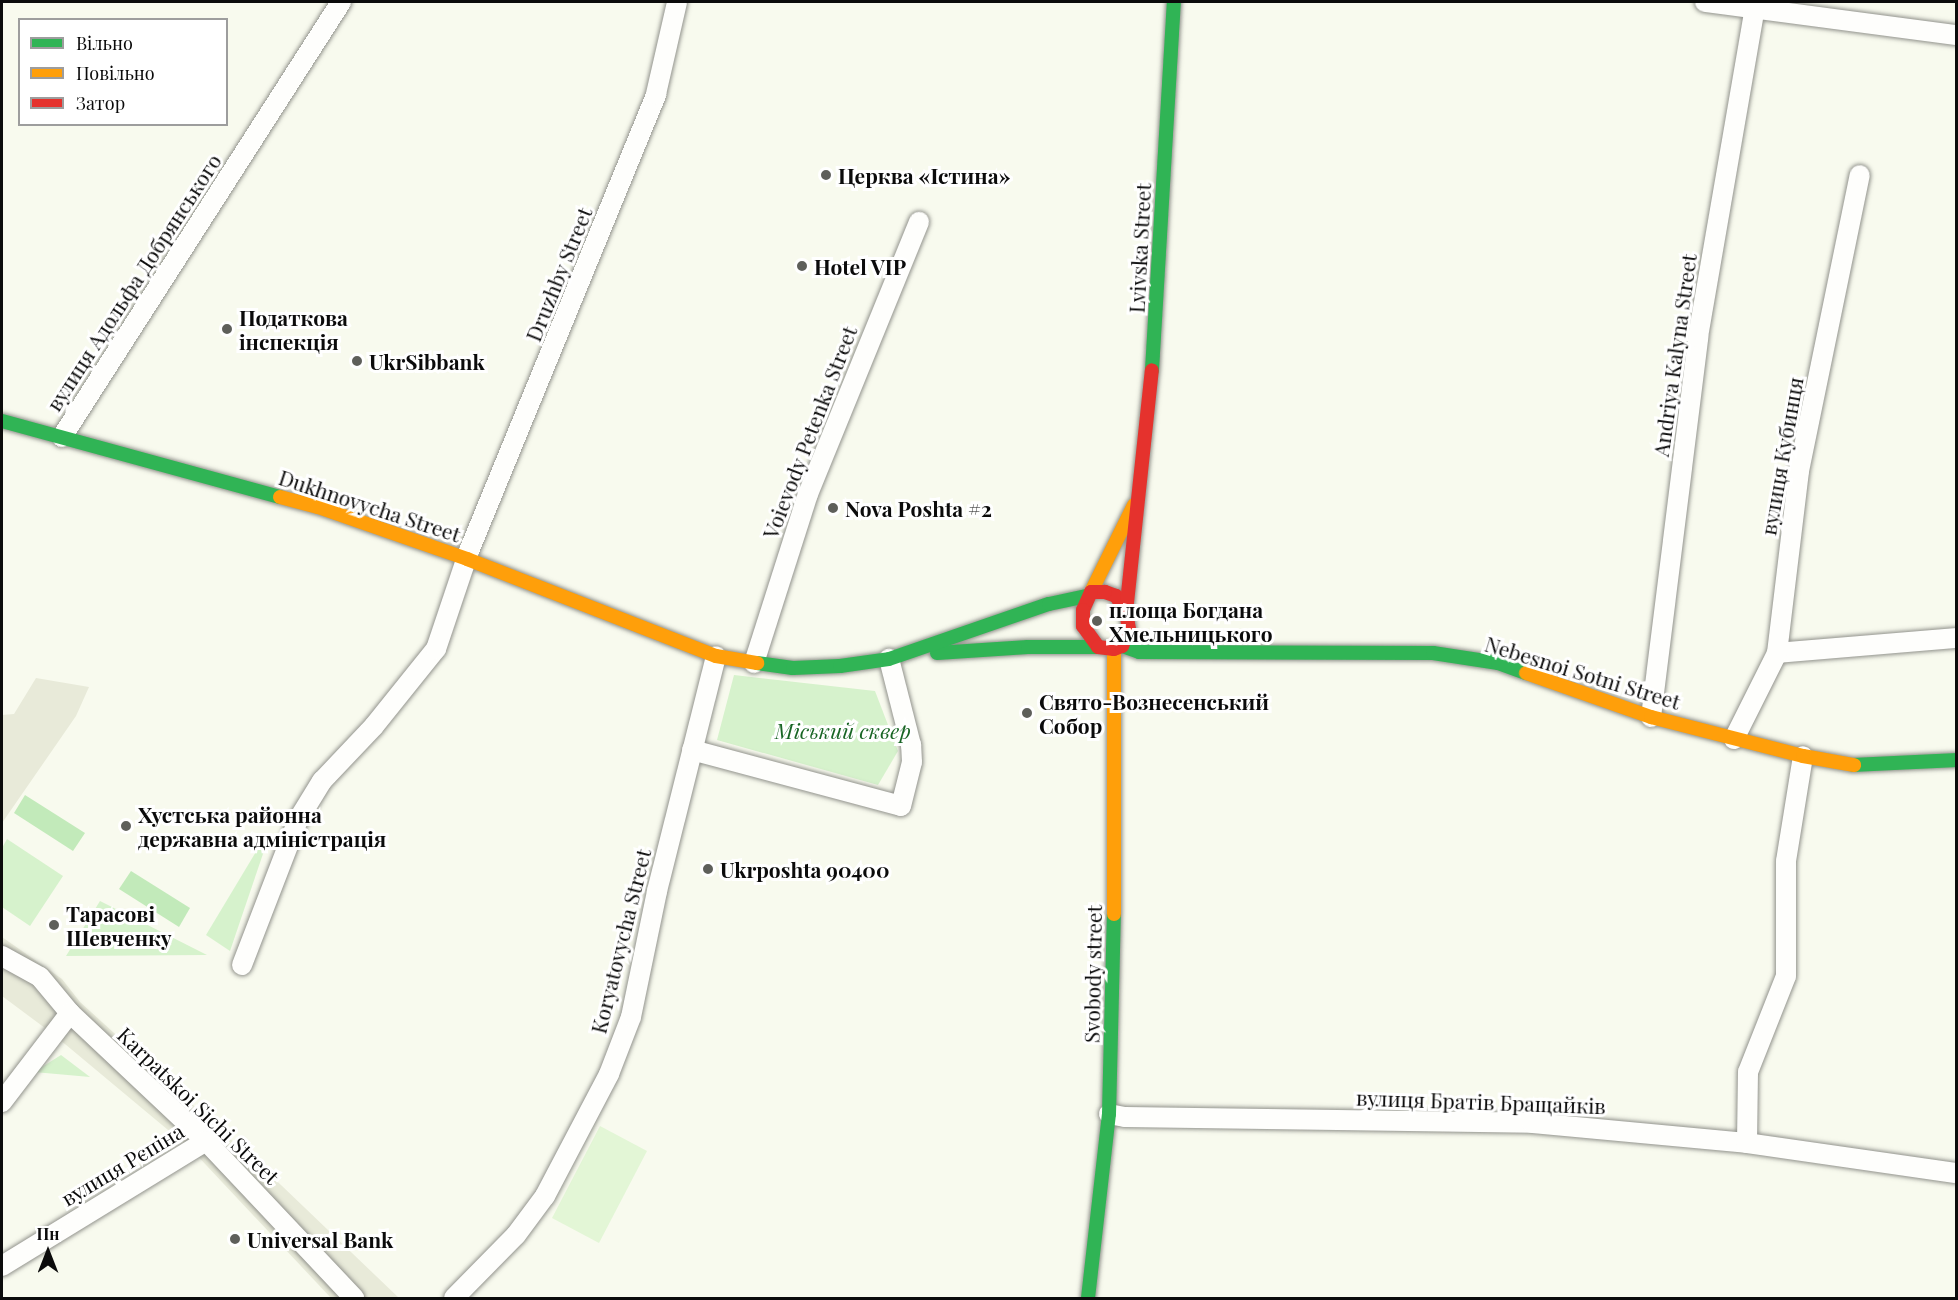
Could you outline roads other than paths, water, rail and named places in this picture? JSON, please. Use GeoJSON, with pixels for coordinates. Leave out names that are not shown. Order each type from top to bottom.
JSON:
{"type":"FeatureCollection","features":[{"type":"Feature","properties":{"kind":"main road","name":"Lvivska Street"},"geometry":{"type":"LineString","coordinates":[[1126,612],[1150,408],[1174,2]]}},
{"type":"Feature","properties":{"kind":"main road","name":"Dukhnovycha Street"},"geometry":{"type":"LineString","coordinates":[[2,421],[289,498],[467,559],[716,656]]}},
{"type":"Feature","properties":{"kind":"main road","name":"Lvivska Street"},"geometry":{"type":"LineString","coordinates":[[1089,594],[1116,537],[1139,497]]}},
{"type":"Feature","properties":{"kind":"main road"},"geometry":{"type":"LineString","coordinates":[[716,656],[793,668],[840,666],[896,657],[1028,647],[1118,648],[1129,629],[1126,612],[1116,596],[1105,592],[1049,604],[896,657]]}},
{"type":"Feature","properties":{"kind":"main road"},"geometry":{"type":"LineString","coordinates":[[1089,594],[1083,626],[1098,647]]}},
{"type":"Feature","properties":{"kind":"main road","name":"Nebesnoi Sotni Street"},"geometry":{"type":"LineString","coordinates":[[1118,648],[1139,652],[1433,653],[1498,663],[1652,717],[1803,756],[1853,765],[1956,760]]}},
{"type":"Feature","properties":{"kind":"main road","name":"Svobody street"},"geometry":{"type":"LineString","coordinates":[[1088,1299],[1109,1114],[1118,648]]}},
{"type":"Feature","properties":{"kind":"street","name":"вулиця Адольфа Добрянського"},"geometry":{"type":"LineString","coordinates":[[62,437],[341,2]]}},
{"type":"Feature","properties":{"kind":"street","name":"Druzhby Street"},"geometry":{"type":"LineString","coordinates":[[242,965],[298,820],[322,781],[374,726],[436,649],[467,559],[656,94],[678,2]]}},
{"type":"Feature","properties":{"kind":"street"},"geometry":{"type":"LineString","coordinates":[[1705,2],[1756,5],[1956,36]]}},
{"type":"Feature","properties":{"kind":"street","name":"Andriya Kalyna Street"},"geometry":{"type":"LineString","coordinates":[[1652,717],[1698,337],[1756,5]]}},
{"type":"Feature","properties":{"kind":"street","name":"вулиця Кубинця"},"geometry":{"type":"LineString","coordinates":[[1734,738],[1777,653],[1799,471],[1860,175]]}},
{"type":"Feature","properties":{"kind":"street","name":"Voievody Petenka Street"},"geometry":{"type":"LineString","coordinates":[[754,663],[808,494],[919,222]]}},
{"type":"Feature","properties":{"kind":"street"},"geometry":{"type":"LineString","coordinates":[[1777,653],[1956,638]]}},
{"type":"Feature","properties":{"kind":"street","name":"Koryatovycha Street"},"geometry":{"type":"LineString","coordinates":[[454,1299],[516,1235],[545,1196],[609,1074],[631,1017],[657,891],[716,656]]}},
{"type":"Feature","properties":{"kind":"street"},"geometry":{"type":"LineString","coordinates":[[692,750],[901,806],[912,762],[896,657]]}},
{"type":"Feature","properties":{"kind":"street"},"geometry":{"type":"LineString","coordinates":[[1747,1143],[1748,1072],[1786,976],[1786,861],[1803,756]]}},
{"type":"Feature","properties":{"kind":"street","name":"Karpatskoi Sichi Street"},"geometry":{"type":"LineString","coordinates":[[2,956],[40,977],[70,1013],[206,1141],[354,1299]]}},
{"type":"Feature","properties":{"kind":"street"},"geometry":{"type":"LineString","coordinates":[[2,1102],[70,1013]]}},
{"type":"Feature","properties":{"kind":"street","name":"вулиця Братів Бращайків"},"geometry":{"type":"LineString","coordinates":[[1109,1114],[1137,1117],[1532,1123],[1747,1143],[1956,1173]]}},
{"type":"Feature","properties":{"kind":"street","name":"вулиця Рєпіна"},"geometry":{"type":"LineString","coordinates":[[2,1266],[206,1141]]}},
{"type":"Feature","properties":{"kind":"place","name":"Церква «Істина»"},"geometry":{"type":"Point","coordinates":[826,175]}},
{"type":"Feature","properties":{"kind":"place","name":"Hotel VIP"},"geometry":{"type":"Point","coordinates":[802,266]}},
{"type":"Feature","properties":{"kind":"place","name":"Податкова інспекція"},"geometry":{"type":"Point","coordinates":[227,329]}},
{"type":"Feature","properties":{"kind":"place","name":"UkrSibbank"},"geometry":{"type":"Point","coordinates":[357,361]}},
{"type":"Feature","properties":{"kind":"place","name":"Nova Poshta #2"},"geometry":{"type":"Point","coordinates":[833,508]}},
{"type":"Feature","properties":{"kind":"place","name":"площа Богдана Хмельницького"},"geometry":{"type":"Point","coordinates":[1097,621]}},
{"type":"Feature","properties":{"kind":"place","name":"Свято-Вознесенський Собор"},"geometry":{"type":"Point","coordinates":[1027,713]}},
{"type":"Feature","properties":{"kind":"place","name":"Хустська районна державна адміністрація"},"geometry":{"type":"Point","coordinates":[126,826]}},
{"type":"Feature","properties":{"kind":"place","name":"Ukrposhta 90400"},"geometry":{"type":"Point","coordinates":[708,869]}},
{"type":"Feature","properties":{"kind":"place","name":"Тарасові Шевченку"},"geometry":{"type":"Point","coordinates":[54,925]}},
{"type":"Feature","properties":{"kind":"place","name":"Universal Bank"},"geometry":{"type":"Point","coordinates":[235,1239]}},
{"type":"Feature","properties":{"kind":"park label","name":"Міський сквер"},"geometry":{"type":"Point","coordinates":[843,730]}}]}
